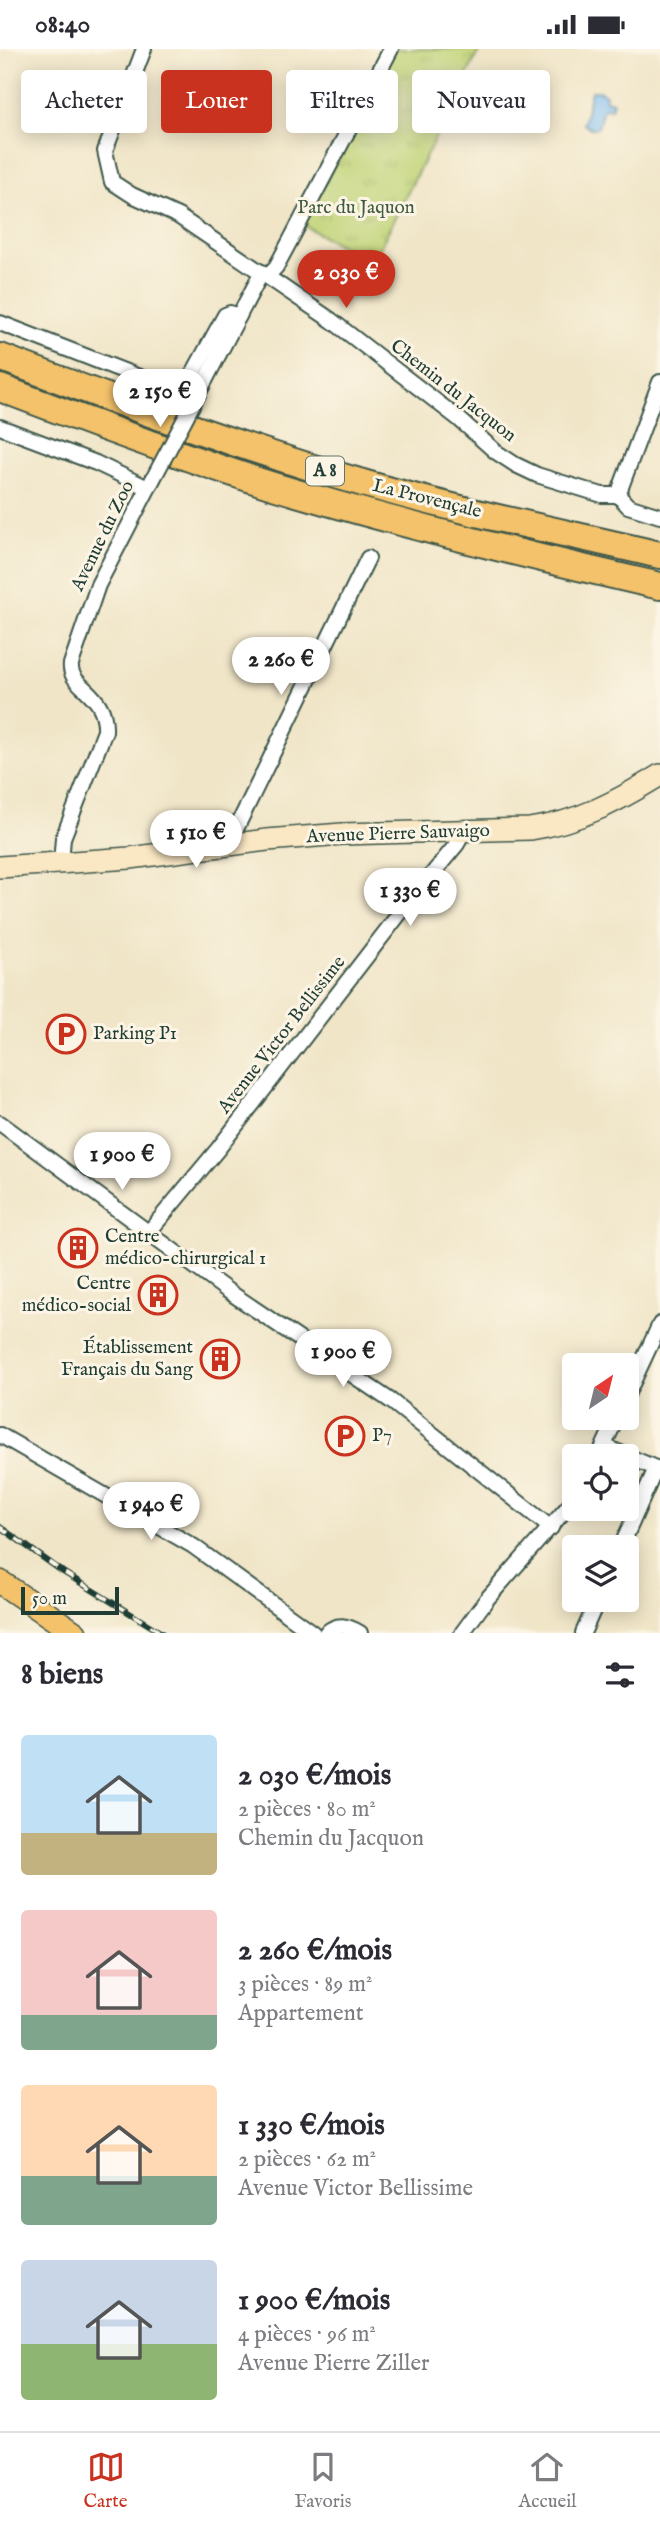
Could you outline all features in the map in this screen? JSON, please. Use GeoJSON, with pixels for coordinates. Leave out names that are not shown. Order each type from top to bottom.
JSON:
{"type":"FeatureCollection","features":[{"type":"Feature","properties":{"kind":"highway","name":"La Provençale"},"geometry":{"type":"LineString","coordinates":[[0,358],[206,433],[368,484],[660,555]]}},
{"type":"Feature","properties":{"kind":"highway","name":"La Provençale"},"geometry":{"type":"LineString","coordinates":[[0,388],[200,462],[345,507],[463,540],[660,586]]}},
{"type":"Feature","properties":{"kind":"main road","name":"Avenue Pierre Sauvaigo"},"geometry":{"type":"LineString","coordinates":[[0,867],[130,858],[233,844],[342,834],[530,829],[569,821],[624,797],[660,775]]}},
{"type":"Feature","properties":{"kind":"main road"},"geometry":{"type":"LineString","coordinates":[[0,1582],[75,1633]]}},
{"type":"Feature","properties":{"kind":"street","name":"Chemin du Jacquon"},"geometry":{"type":"LineString","coordinates":[[144,49],[105,151],[112,182],[132,195],[178,216],[265,274],[364,345],[516,465],[537,475],[602,495],[618,495]]}},
{"type":"Feature","properties":{"kind":"street","name":"Avenue du Zoo"},"geometry":{"type":"LineString","coordinates":[[61,863],[63,838],[105,731],[105,719],[98,701],[74,677],[71,664],[98,585],[239,316],[265,274],[276,267],[391,49]]}},
{"type":"Feature","properties":{"kind":"street"},"geometry":{"type":"LineString","coordinates":[[0,323],[158,384],[173,386],[183,384],[191,377],[225,315],[230,313],[239,316]]}},
{"type":"Feature","properties":{"kind":"street"},"geometry":{"type":"LineString","coordinates":[[660,382],[618,495],[628,506],[660,516]]}},
{"type":"Feature","properties":{"kind":"street"},"geometry":{"type":"LineString","coordinates":[[0,427],[151,483]]}},
{"type":"Feature","properties":{"kind":"street"},"geometry":{"type":"LineString","coordinates":[[233,844],[233,835],[368,558]]}},
{"type":"Feature","properties":{"kind":"street","name":"Avenue Victor Bellissime"},"geometry":{"type":"LineString","coordinates":[[148,1233],[218,1149],[443,859],[454,832]]}},
{"type":"Feature","properties":{"kind":"street"},"geometry":{"type":"LineString","coordinates":[[0,1123],[238,1298],[379,1392],[551,1528]]}},
{"type":"Feature","properties":{"kind":"street"},"geometry":{"type":"LineString","coordinates":[[639,1369],[660,1324]]}},
{"type":"Feature","properties":{"kind":"street"},"geometry":{"type":"LineString","coordinates":[[0,1435],[193,1546],[313,1633]]}},
{"type":"Feature","properties":{"kind":"street"},"geometry":{"type":"LineString","coordinates":[[627,1535],[658,1469],[639,1463]]}},
{"type":"Feature","properties":{"kind":"street"},"geometry":{"type":"LineString","coordinates":[[462,1633],[487,1599],[562,1515]]}},
{"type":"Feature","properties":{"kind":"street"},"geometry":{"type":"LineString","coordinates":[[583,1633],[592,1612]]}},
{"type":"Feature","properties":{"kind":"street"},"geometry":{"type":"LineString","coordinates":[[326,1633],[342,1625],[360,1633]]}},
{"type":"Feature","properties":{"kind":"green space","name":"Parc du Jaquon"},"geometry":{"type":"Polygon","coordinates":[[[394,49],[480,49],[469,70],[412,70],[412,133],[438,133],[372,263],[303,225],[351,133],[398,133],[398,70],[383,70],[394,49]]]}},
{"type":"Feature","properties":{"kind":"water"},"geometry":{"type":"Polygon","coordinates":[[[591,91],[599,91],[606,95],[605,100],[613,102],[611,109],[603,108],[598,128],[583,124],[591,91]]]}},
{"type":"Feature","properties":{"kind":"railway"},"geometry":{"type":"LineString","coordinates":[[0,1527],[63,1572],[162,1633]]}},
{"type":"Feature","properties":{"kind":"place","name":"Parking P1"},"geometry":{"type":"Point","coordinates":[66,1034]}},
{"type":"Feature","properties":{"kind":"place","name":"Centre médico-chirurgical 1"},"geometry":{"type":"Point","coordinates":[78,1248]}},
{"type":"Feature","properties":{"kind":"place","name":"Centre médico-social"},"geometry":{"type":"Point","coordinates":[158,1295]}},
{"type":"Feature","properties":{"kind":"place","name":"Établissement Français du Sang"},"geometry":{"type":"Point","coordinates":[220,1359]}},
{"type":"Feature","properties":{"kind":"place","name":"P7"},"geometry":{"type":"Point","coordinates":[345,1436]}}]}
